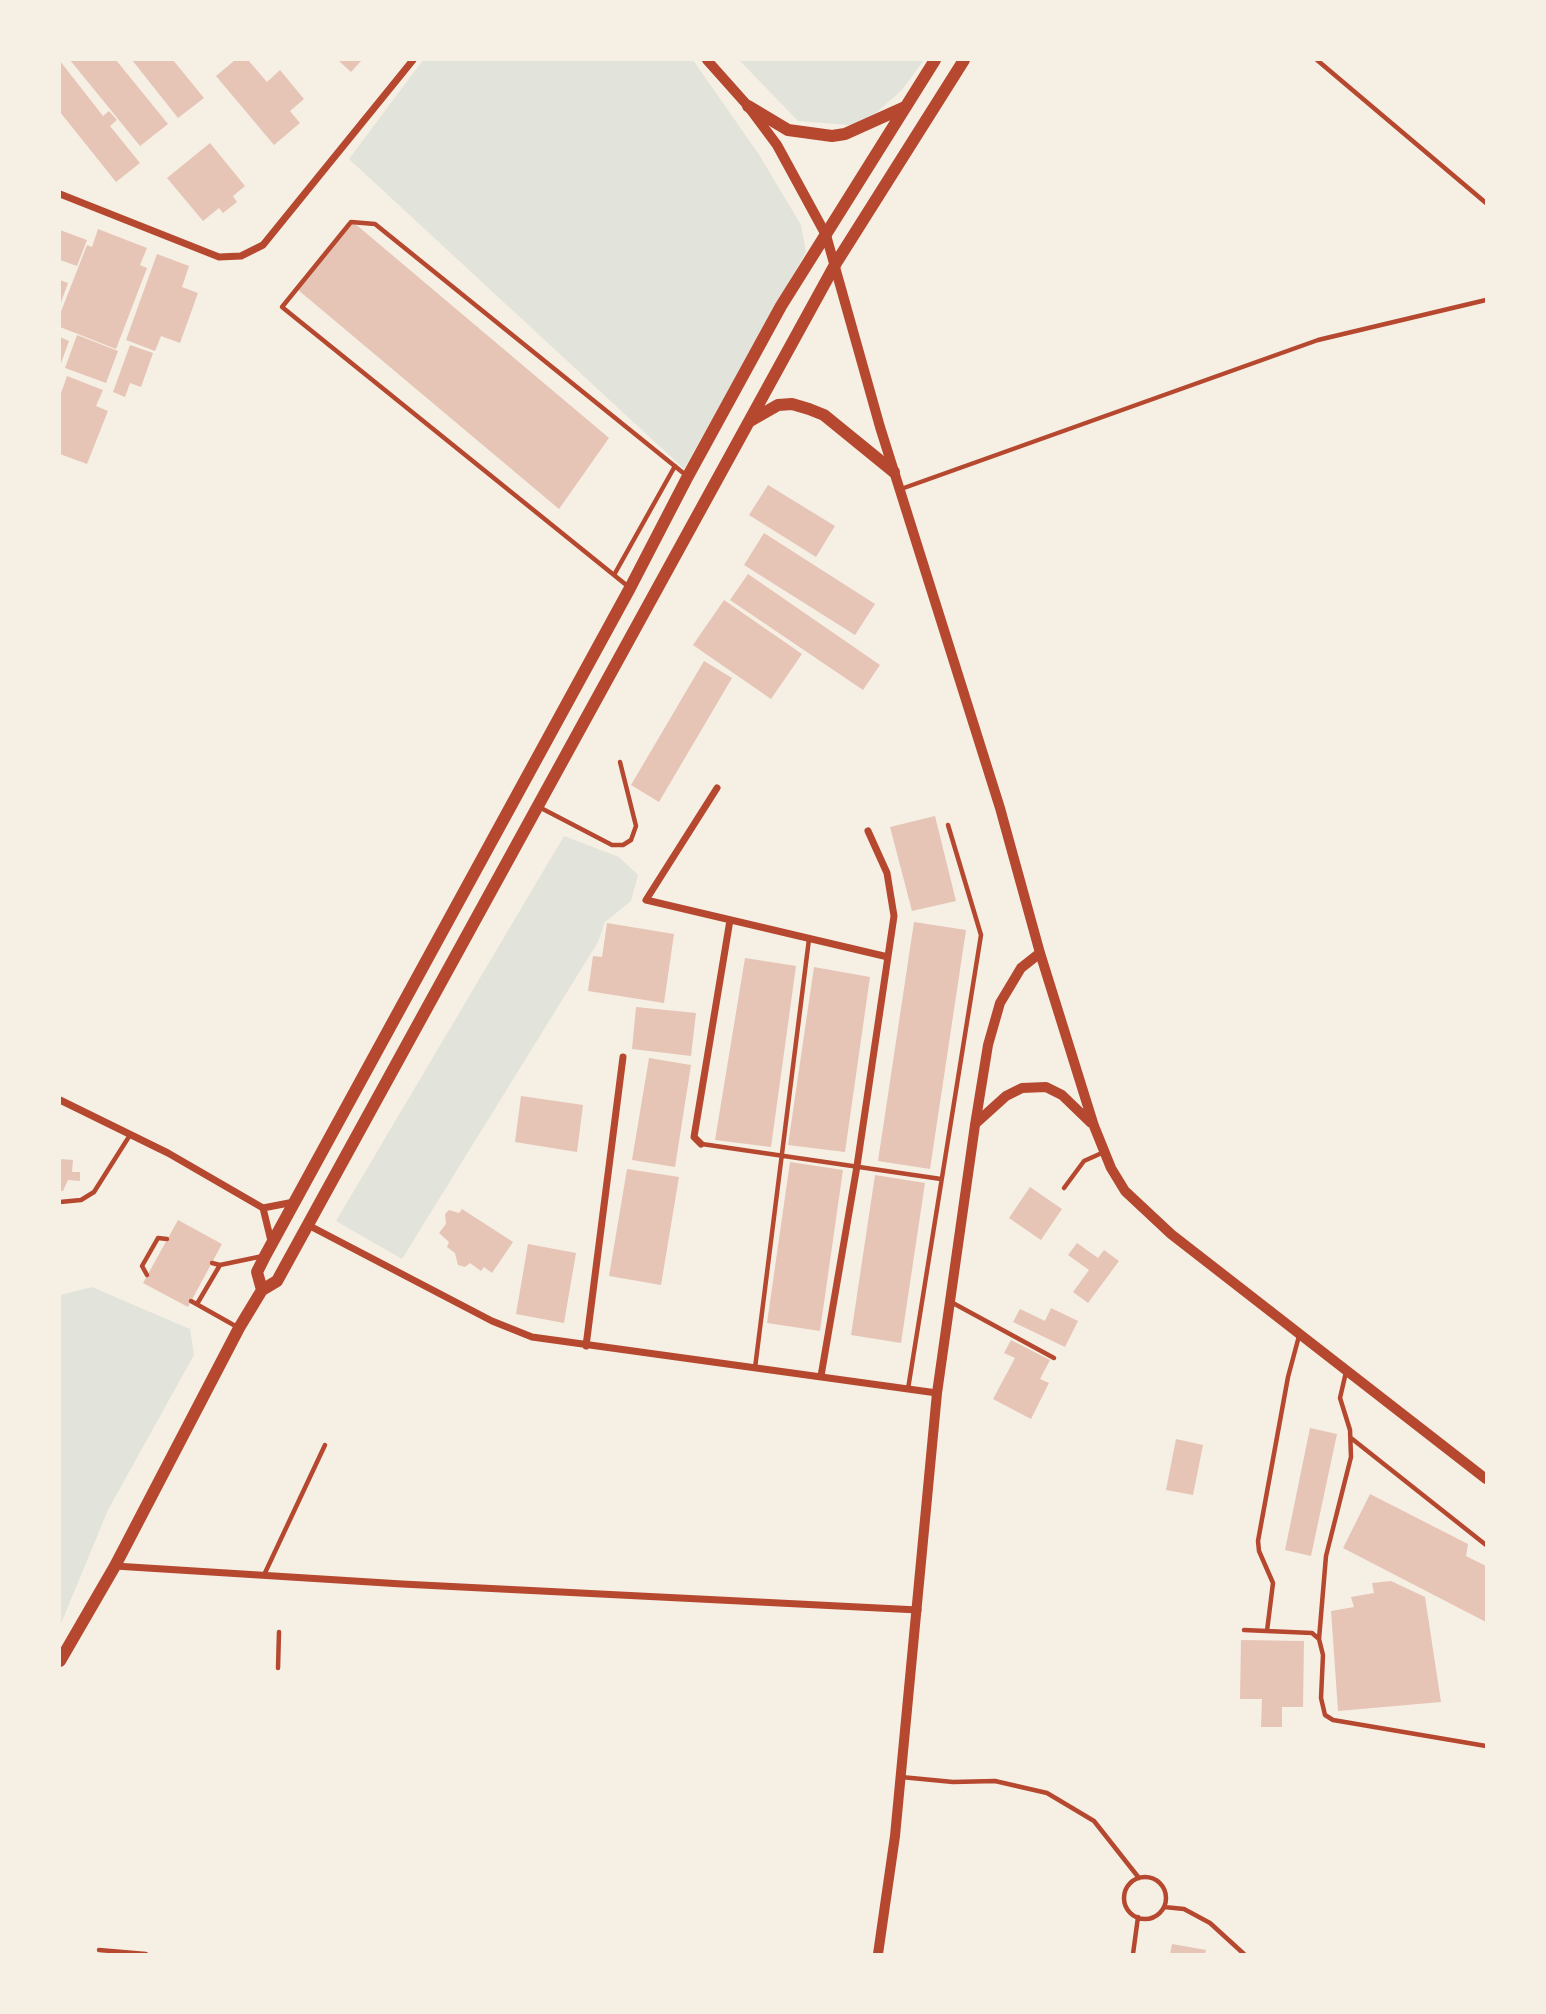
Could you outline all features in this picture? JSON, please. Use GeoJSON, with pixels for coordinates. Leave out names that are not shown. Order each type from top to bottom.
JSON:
{"type":"FeatureCollection","features":[{"type":"Feature","properties":{"kind":"main road"},"geometry":{"type":"LineString","coordinates":[[262,1290],[257,1272],[268,1250],[781,306],[935,60]]}},
{"type":"Feature","properties":{"kind":"main road"},"geometry":{"type":"LineString","coordinates":[[60,1661],[115,1566],[239,1328],[262,1290],[277,1281],[836,262],[964,60]]}},
{"type":"Feature","properties":{"kind":"main road"},"geometry":{"type":"LineString","coordinates":[[748,106],[788,130],[832,136],[845,134],[905,107]]}},
{"type":"Feature","properties":{"kind":"main road"},"geometry":{"type":"LineString","coordinates":[[746,424],[778,405],[792,404],[809,409],[824,415],[894,472]]}},
{"type":"Feature","properties":{"kind":"street"},"geometry":{"type":"LineString","coordinates":[[60,194],[219,257],[241,256],[263,245],[413,60]]}},
{"type":"Feature","properties":{"kind":"street"},"geometry":{"type":"LineString","coordinates":[[707,60],[748,106],[777,145],[826,235],[836,262],[894,472],[996,795],[1040,953],[1094,1126],[1125,1191],[1171,1234],[1346,1373],[1486,1479]]}},
{"type":"Feature","properties":{"kind":"street"},"geometry":{"type":"LineString","coordinates":[[717,788],[645,898],[648,902],[888,957]]}},
{"type":"Feature","properties":{"kind":"street"},"geometry":{"type":"LineString","coordinates":[[821,1376],[857,1166],[894,916],[887,873],[868,831]]}},
{"type":"Feature","properties":{"kind":"street"},"geometry":{"type":"LineString","coordinates":[[701,1144],[694,1137],[730,920]]}},
{"type":"Feature","properties":{"kind":"street"},"geometry":{"type":"LineString","coordinates":[[878,1955],[895,1836],[937,1393],[975,1125],[988,1045],[1000,1003],[1021,968],[1040,953]]}},
{"type":"Feature","properties":{"kind":"street"},"geometry":{"type":"LineString","coordinates":[[586,1346],[623,1057]]}},
{"type":"Feature","properties":{"kind":"street"},"geometry":{"type":"LineString","coordinates":[[975,1125],[990,1108],[1006,1096],[1022,1088],[1046,1087],[1062,1095],[1094,1126]]}},
{"type":"Feature","properties":{"kind":"street"},"geometry":{"type":"LineString","coordinates":[[60,1100],[130,1134],[264,1208],[295,1202]]}},
{"type":"Feature","properties":{"kind":"street"},"geometry":{"type":"LineString","coordinates":[[264,1208],[268,1250]]}},
{"type":"Feature","properties":{"kind":"street"},"geometry":{"type":"LineString","coordinates":[[308,1225],[492,1321],[532,1336],[586,1346],[937,1393]]}},
{"type":"Feature","properties":{"kind":"street"},"geometry":{"type":"LineString","coordinates":[[115,1566],[918,1610]]}},
{"type":"Feature","properties":{"kind":"lane"},"geometry":{"type":"LineString","coordinates":[[1317,60],[1486,203]]}},
{"type":"Feature","properties":{"kind":"lane"},"geometry":{"type":"LineString","coordinates":[[630,588],[282,307],[351,222],[375,224],[688,476]]}},
{"type":"Feature","properties":{"kind":"lane"},"geometry":{"type":"LineString","coordinates":[[900,489],[1318,340],[1486,300]]}},
{"type":"Feature","properties":{"kind":"lane"},"geometry":{"type":"LineString","coordinates":[[614,575],[676,466]]}},
{"type":"Feature","properties":{"kind":"lane"},"geometry":{"type":"LineString","coordinates":[[539,807],[612,845],[631,840],[636,825],[620,762]]}},
{"type":"Feature","properties":{"kind":"lane"},"geometry":{"type":"LineString","coordinates":[[908,1389],[981,935],[948,825]]}},
{"type":"Feature","properties":{"kind":"lane"},"geometry":{"type":"LineString","coordinates":[[755,1368],[809,938]]}},
{"type":"Feature","properties":{"kind":"lane"},"geometry":{"type":"LineString","coordinates":[[60,1202],[81,1199],[94,1192],[130,1134]]}},
{"type":"Feature","properties":{"kind":"lane"},"geometry":{"type":"LineString","coordinates":[[701,1144],[940,1179]]}},
{"type":"Feature","properties":{"kind":"lane"},"geometry":{"type":"LineString","coordinates":[[1064,1188],[1084,1161],[1105,1152]]}},
{"type":"Feature","properties":{"kind":"lane"},"geometry":{"type":"LineString","coordinates":[[147,1275],[142,1266],[158,1238],[167,1239]]}},
{"type":"Feature","properties":{"kind":"lane"},"geometry":{"type":"LineString","coordinates":[[212,1263],[220,1265],[268,1250]]}},
{"type":"Feature","properties":{"kind":"lane"},"geometry":{"type":"LineString","coordinates":[[197,1304],[220,1265]]}},
{"type":"Feature","properties":{"kind":"lane"},"geometry":{"type":"LineString","coordinates":[[191,1301],[239,1328]]}},
{"type":"Feature","properties":{"kind":"lane"},"geometry":{"type":"LineString","coordinates":[[950,1302],[1054,1358]]}},
{"type":"Feature","properties":{"kind":"lane"},"geometry":{"type":"LineString","coordinates":[[1267,1632],[1273,1583],[1258,1541],[1288,1377],[1299,1335]]}},
{"type":"Feature","properties":{"kind":"lane"},"geometry":{"type":"LineString","coordinates":[[1346,1373],[1340,1398],[1350,1437],[1351,1457],[1326,1556],[1319,1639],[1323,1655],[1321,1698],[1325,1715],[1332,1720],[1486,1746]]}},
{"type":"Feature","properties":{"kind":"lane"},"geometry":{"type":"LineString","coordinates":[[1350,1437],[1486,1545]]}},
{"type":"Feature","properties":{"kind":"lane"},"geometry":{"type":"LineString","coordinates":[[263,1575],[325,1445]]}},
{"type":"Feature","properties":{"kind":"lane"},"geometry":{"type":"LineString","coordinates":[[1244,1630],[1312,1633],[1319,1639]]}},
{"type":"Feature","properties":{"kind":"lane"},"geometry":{"type":"LineString","coordinates":[[278,1668],[279,1632]]}},
{"type":"Feature","properties":{"kind":"lane"},"geometry":{"type":"LineString","coordinates":[[900,1776],[953,1782],[995,1781],[1047,1793],[1094,1821],[1139,1878],[1158,1881],[1164,1888],[1164,1907],[1159,1914],[1148,1919],[1130,1913],[1124,1897],[1126,1889],[1139,1878]]}},
{"type":"Feature","properties":{"kind":"lane"},"geometry":{"type":"LineString","coordinates":[[1164,1907],[1184,1909],[1210,1923],[1244,1955]]}},
{"type":"Feature","properties":{"kind":"lane"},"geometry":{"type":"LineString","coordinates":[[1133,1955],[1138,1917]]}},
{"type":"Feature","properties":{"kind":"lane"},"geometry":{"type":"LineString","coordinates":[[99,1950],[146,1955]]}},
{"type":"Feature","properties":{"kind":"shaded area"},"geometry":{"type":"Polygon","coordinates":[[[423,60],[693,60],[760,156],[801,225],[806,252],[684,469],[349,159],[423,60]]]}},
{"type":"Feature","properties":{"kind":"shaded area"},"geometry":{"type":"Polygon","coordinates":[[[739,60],[924,60],[901,91],[861,126],[798,121],[739,60]]]}},
{"type":"Feature","properties":{"kind":"shaded area"},"geometry":{"type":"Polygon","coordinates":[[[564,836],[619,857],[638,875],[631,901],[605,922],[598,942],[402,1259],[336,1221],[564,836]]]}},
{"type":"Feature","properties":{"kind":"shaded area"},"geometry":{"type":"Polygon","coordinates":[[[92,1287],[190,1329],[194,1355],[108,1510],[60,1626],[60,1295],[92,1287]]]}},
{"type":"Feature","properties":{"kind":"building"},"geometry":{"type":"Polygon","coordinates":[[[70,60],[116,60],[168,124],[140,146],[70,60]]]}},
{"type":"Feature","properties":{"kind":"building"},"geometry":{"type":"Polygon","coordinates":[[[132,60],[173,60],[204,98],[178,118],[132,60]]]}},
{"type":"Feature","properties":{"kind":"building"},"geometry":{"type":"Polygon","coordinates":[[[235,60],[248,60],[267,82],[280,70],[304,99],[290,111],[300,123],[274,145],[216,76],[235,60]]]}},
{"type":"Feature","properties":{"kind":"building"},"geometry":{"type":"Polygon","coordinates":[[[338,60],[362,60],[351,72],[338,60]]]}},
{"type":"Feature","properties":{"kind":"building"},"geometry":{"type":"Polygon","coordinates":[[[60,61],[103,116],[109,111],[117,120],[110,126],[140,163],[116,182],[60,112],[60,61]]]}},
{"type":"Feature","properties":{"kind":"building"},"geometry":{"type":"Polygon","coordinates":[[[210,143],[245,186],[233,196],[237,202],[223,213],[219,208],[203,221],[167,178],[210,143]]]}},
{"type":"Feature","properties":{"kind":"building"},"geometry":{"type":"Polygon","coordinates":[[[353,222],[609,438],[559,509],[297,289],[353,222]]]}},
{"type":"Feature","properties":{"kind":"building"},"geometry":{"type":"Polygon","coordinates":[[[98,229],[147,248],[140,265],[147,268],[116,349],[60,327],[60,314],[87,245],[92,247],[98,229]]]}},
{"type":"Feature","properties":{"kind":"building"},"geometry":{"type":"Polygon","coordinates":[[[60,230],[87,240],[77,266],[60,260],[60,230]]]}},
{"type":"Feature","properties":{"kind":"building"},"geometry":{"type":"Polygon","coordinates":[[[157,254],[189,266],[182,287],[198,293],[180,343],[161,336],[155,351],[126,340],[157,254]]]}},
{"type":"Feature","properties":{"kind":"building"},"geometry":{"type":"Polygon","coordinates":[[[60,280],[68,283],[60,305],[60,280]]]}},
{"type":"Feature","properties":{"kind":"building"},"geometry":{"type":"Polygon","coordinates":[[[77,335],[118,351],[106,383],[65,368],[77,335]]]}},
{"type":"Feature","properties":{"kind":"building"},"geometry":{"type":"Polygon","coordinates":[[[60,337],[69,341],[60,366],[60,337]]]}},
{"type":"Feature","properties":{"kind":"building"},"geometry":{"type":"Polygon","coordinates":[[[130,345],[153,353],[141,387],[130,383],[125,397],[113,392],[130,345]]]}},
{"type":"Feature","properties":{"kind":"building"},"geometry":{"type":"Polygon","coordinates":[[[67,376],[103,390],[96,406],[108,411],[87,464],[60,454],[60,396],[67,376]]]}},
{"type":"Feature","properties":{"kind":"building"},"geometry":{"type":"Polygon","coordinates":[[[768,485],[835,526],[816,557],[749,515],[768,485]]]}},
{"type":"Feature","properties":{"kind":"building"},"geometry":{"type":"Polygon","coordinates":[[[764,533],[875,604],[855,635],[744,565],[764,533]]]}},
{"type":"Feature","properties":{"kind":"building"},"geometry":{"type":"Polygon","coordinates":[[[748,574],[880,665],[863,690],[730,600],[748,574]]]}},
{"type":"Feature","properties":{"kind":"building"},"geometry":{"type":"Polygon","coordinates":[[[724,600],[802,654],[771,699],[693,645],[724,600]]]}},
{"type":"Feature","properties":{"kind":"building"},"geometry":{"type":"Polygon","coordinates":[[[704,661],[732,678],[659,802],[631,785],[704,661]]]}},
{"type":"Feature","properties":{"kind":"building"},"geometry":{"type":"Polygon","coordinates":[[[935,816],[956,901],[912,911],[890,827],[935,816]]]}},
{"type":"Feature","properties":{"kind":"building"},"geometry":{"type":"Polygon","coordinates":[[[914,922],[966,930],[930,1169],[878,1161],[914,922]]]}},
{"type":"Feature","properties":{"kind":"building"},"geometry":{"type":"Polygon","coordinates":[[[607,923],[674,934],[664,1003],[588,991],[593,956],[602,957],[607,923]]]}},
{"type":"Feature","properties":{"kind":"building"},"geometry":{"type":"Polygon","coordinates":[[[745,958],[796,966],[771,1147],[715,1140],[745,958]]]}},
{"type":"Feature","properties":{"kind":"building"},"geometry":{"type":"Polygon","coordinates":[[[814,967],[870,977],[845,1152],[788,1145],[814,967]]]}},
{"type":"Feature","properties":{"kind":"building"},"geometry":{"type":"Polygon","coordinates":[[[636,1007],[696,1013],[691,1056],[632,1049],[636,1007]]]}},
{"type":"Feature","properties":{"kind":"building"},"geometry":{"type":"Polygon","coordinates":[[[649,1058],[691,1065],[675,1167],[632,1160],[649,1058]]]}},
{"type":"Feature","properties":{"kind":"building"},"geometry":{"type":"Polygon","coordinates":[[[521,1096],[583,1105],[577,1152],[515,1142],[521,1096]]]}},
{"type":"Feature","properties":{"kind":"building"},"geometry":{"type":"Polygon","coordinates":[[[60,1159],[73,1160],[72,1172],[80,1172],[80,1181],[68,1180],[63,1191],[60,1191],[60,1159]]]}},
{"type":"Feature","properties":{"kind":"building"},"geometry":{"type":"Polygon","coordinates":[[[790,1162],[843,1170],[820,1331],[767,1323],[790,1162]]]}},
{"type":"Feature","properties":{"kind":"building"},"geometry":{"type":"Polygon","coordinates":[[[627,1169],[679,1177],[661,1285],[609,1276],[627,1169]]]}},
{"type":"Feature","properties":{"kind":"building"},"geometry":{"type":"Polygon","coordinates":[[[875,1175],[925,1183],[901,1343],[851,1335],[875,1175]]]}},
{"type":"Feature","properties":{"kind":"building"},"geometry":{"type":"Polygon","coordinates":[[[1030,1187],[1062,1209],[1041,1240],[1009,1218],[1030,1187]]]}},
{"type":"Feature","properties":{"kind":"building"},"geometry":{"type":"Polygon","coordinates":[[[462,1209],[513,1242],[492,1273],[484,1267],[481,1271],[470,1263],[465,1267],[458,1265],[455,1253],[447,1247],[449,1242],[439,1233],[446,1224],[445,1214],[449,1210],[459,1213],[462,1209]]]}},
{"type":"Feature","properties":{"kind":"building"},"geometry":{"type":"Polygon","coordinates":[[[178,1220],[222,1244],[188,1307],[143,1283],[178,1220]]]}},
{"type":"Feature","properties":{"kind":"building"},"geometry":{"type":"Polygon","coordinates":[[[1077,1243],[1098,1258],[1104,1250],[1119,1261],[1088,1303],[1073,1292],[1089,1270],[1068,1255],[1077,1243]]]}},
{"type":"Feature","properties":{"kind":"building"},"geometry":{"type":"Polygon","coordinates":[[[528,1244],[576,1253],[564,1323],[516,1314],[528,1244]]]}},
{"type":"Feature","properties":{"kind":"building"},"geometry":{"type":"Polygon","coordinates":[[[1051,1308],[1078,1321],[1065,1347],[1013,1322],[1020,1309],[1045,1321],[1051,1308]]]}},
{"type":"Feature","properties":{"kind":"building"},"geometry":{"type":"Polygon","coordinates":[[[1011,1340],[1050,1360],[1040,1379],[1049,1383],[1031,1419],[993,1399],[1015,1358],[1004,1353],[1011,1340]]]}},
{"type":"Feature","properties":{"kind":"building"},"geometry":{"type":"Polygon","coordinates":[[[1310,1428],[1337,1434],[1311,1556],[1285,1550],[1310,1428]]]}},
{"type":"Feature","properties":{"kind":"building"},"geometry":{"type":"Polygon","coordinates":[[[1176,1439],[1203,1445],[1193,1495],[1166,1490],[1176,1439]]]}},
{"type":"Feature","properties":{"kind":"building"},"geometry":{"type":"Polygon","coordinates":[[[1370,1494],[1468,1544],[1466,1556],[1486,1566],[1486,1622],[1343,1548],[1370,1494]]]}},
{"type":"Feature","properties":{"kind":"building"},"geometry":{"type":"Polygon","coordinates":[[[1391,1581],[1425,1597],[1441,1702],[1338,1711],[1331,1611],[1354,1607],[1351,1597],[1374,1593],[1372,1583],[1391,1581]]]}},
{"type":"Feature","properties":{"kind":"building"},"geometry":{"type":"Polygon","coordinates":[[[1241,1640],[1304,1641],[1303,1707],[1282,1707],[1282,1727],[1261,1727],[1262,1699],[1240,1699],[1241,1640]]]}},
{"type":"Feature","properties":{"kind":"building"},"geometry":{"type":"Polygon","coordinates":[[[1172,1944],[1206,1950],[1205,1954],[1170,1954],[1172,1944]]]}}]}
